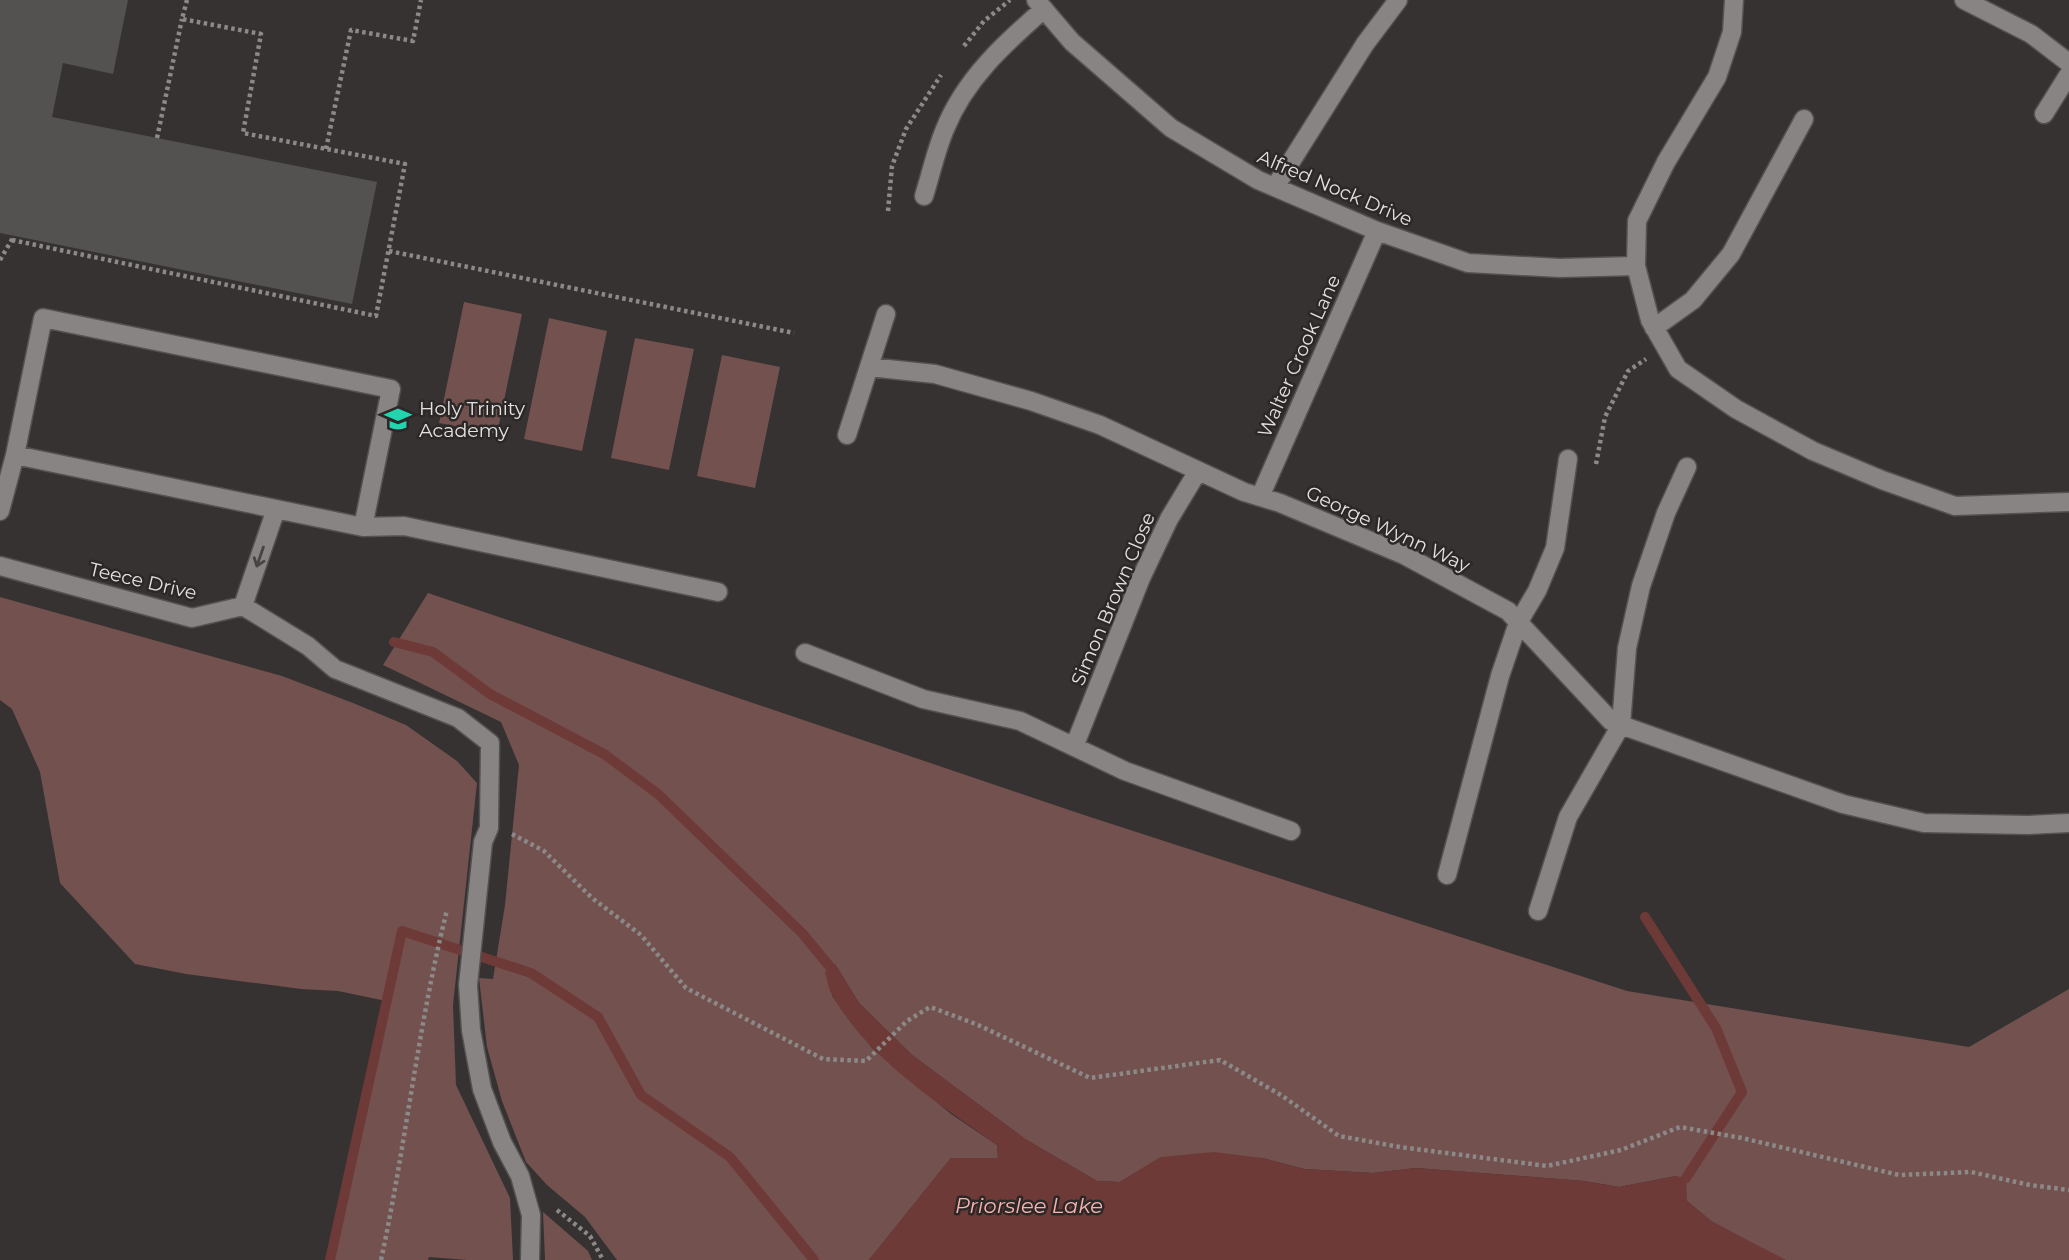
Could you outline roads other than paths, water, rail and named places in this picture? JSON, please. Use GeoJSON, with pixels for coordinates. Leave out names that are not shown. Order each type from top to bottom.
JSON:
{"type":"FeatureCollection","features":[{"type":"Feature","properties":{"kind":"street"},"geometry":{"type":"LineString","coordinates":[[1275,187],[1365,44],[1398,0]]}},
{"type":"Feature","properties":{"kind":"street"},"geometry":{"type":"LineString","coordinates":[[1734,0],[1732,32],[1717,77],[1666,162],[1637,221],[1636,266],[1650,320],[1678,369],[1736,410],[1813,451],[1882,480],[1955,506],[2069,502]]}},
{"type":"Feature","properties":{"kind":"street"},"geometry":{"type":"LineString","coordinates":[[1964,0],[2031,34],[2069,64]]}},
{"type":"Feature","properties":{"kind":"street"},"geometry":{"type":"LineString","coordinates":[[924,196],[945,127],[970,84],[1040,5]]}},
{"type":"Feature","properties":{"kind":"street","name":"Alfred Nock Drive"},"geometry":{"type":"LineString","coordinates":[[1040,5],[1072,42],[1171,128],[1258,180],[1377,231],[1468,263],[1560,268],[1636,266]]}},
{"type":"Feature","properties":{"kind":"street"},"geometry":{"type":"LineString","coordinates":[[2044,114],[2069,74]]}},
{"type":"Feature","properties":{"kind":"street"},"geometry":{"type":"LineString","coordinates":[[1654,328],[1693,300],[1731,254],[1804,119]]}},
{"type":"Feature","properties":{"kind":"street","name":"Walter Crook Lane"},"geometry":{"type":"LineString","coordinates":[[1260,497],[1377,231]]}},
{"type":"Feature","properties":{"kind":"street"},"geometry":{"type":"LineString","coordinates":[[847,435],[886,314]]}},
{"type":"Feature","properties":{"kind":"street"},"geometry":{"type":"LineString","coordinates":[[0,511],[15,456],[43,318],[391,389],[363,527]]}},
{"type":"Feature","properties":{"kind":"street","name":"George Wynn Way"},"geometry":{"type":"LineString","coordinates":[[869,367],[936,374],[1031,401],[1100,425],[1198,471],[1404,555],[1508,611],[1611,721],[1843,804],[1924,823],[2069,823]]}},
{"type":"Feature","properties":{"kind":"street"},"geometry":{"type":"LineString","coordinates":[[15,456],[363,527],[404,526],[718,592]]}},
{"type":"Feature","properties":{"kind":"street"},"geometry":{"type":"LineString","coordinates":[[1447,875],[1500,676],[1518,623],[1537,591],[1555,548],[1568,459]]}},
{"type":"Feature","properties":{"kind":"street"},"geometry":{"type":"LineString","coordinates":[[1538,911],[1568,817],[1621,724],[1627,648],[1641,586],[1687,467]]}},
{"type":"Feature","properties":{"kind":"street","name":"Simon Brown Close"},"geometry":{"type":"LineString","coordinates":[[1074,747],[1140,578],[1169,519],[1198,471]]}},
{"type":"Feature","properties":{"kind":"street"},"geometry":{"type":"LineString","coordinates":[[276,509],[243,606],[308,646],[335,669],[458,718],[490,743],[489,828],[482,842],[467,985],[471,1030],[482,1089],[523,1186],[531,1215],[530,1260]]}},
{"type":"Feature","properties":{"kind":"street","name":"Teece Drive"},"geometry":{"type":"LineString","coordinates":[[0,566],[192,618],[243,606]]}},
{"type":"Feature","properties":{"kind":"street"},"geometry":{"type":"LineString","coordinates":[[805,653],[923,699],[1020,721],[1125,771],[1291,831]]}},
{"type":"Feature","properties":{"kind":"water","name":"Priorslee Lake"},"geometry":{"type":"Polygon","coordinates":[[[835,964],[859,1003],[912,1055],[1025,1139],[1097,1181],[1120,1182],[1161,1157],[1214,1152],[1262,1158],[1304,1169],[1373,1173],[1416,1168],[1584,1181],[1619,1187],[1676,1176],[1686,1178],[1687,1201],[1711,1221],[1786,1260],[869,1260],[951,1158],[998,1158],[997,1145],[907,1079],[866,1041],[830,991],[825,972],[835,964]]]}},
{"type":"Feature","properties":{"kind":"waterway"},"geometry":{"type":"LineString","coordinates":[[394,642],[433,652],[490,694],[604,754],[658,794],[803,934],[830,967]]}},
{"type":"Feature","properties":{"kind":"waterway"},"geometry":{"type":"LineString","coordinates":[[1645,917],[1716,1028],[1742,1092],[1686,1178]]}},
{"type":"Feature","properties":{"kind":"waterway"},"geometry":{"type":"LineString","coordinates":[[330,1260],[402,931],[531,973],[598,1017],[641,1095],[730,1157],[814,1260]]}},
{"type":"Feature","properties":{"kind":"place","name":"Holy Trinity Academy"},"geometry":{"type":"Point","coordinates":[398,419]}}]}
